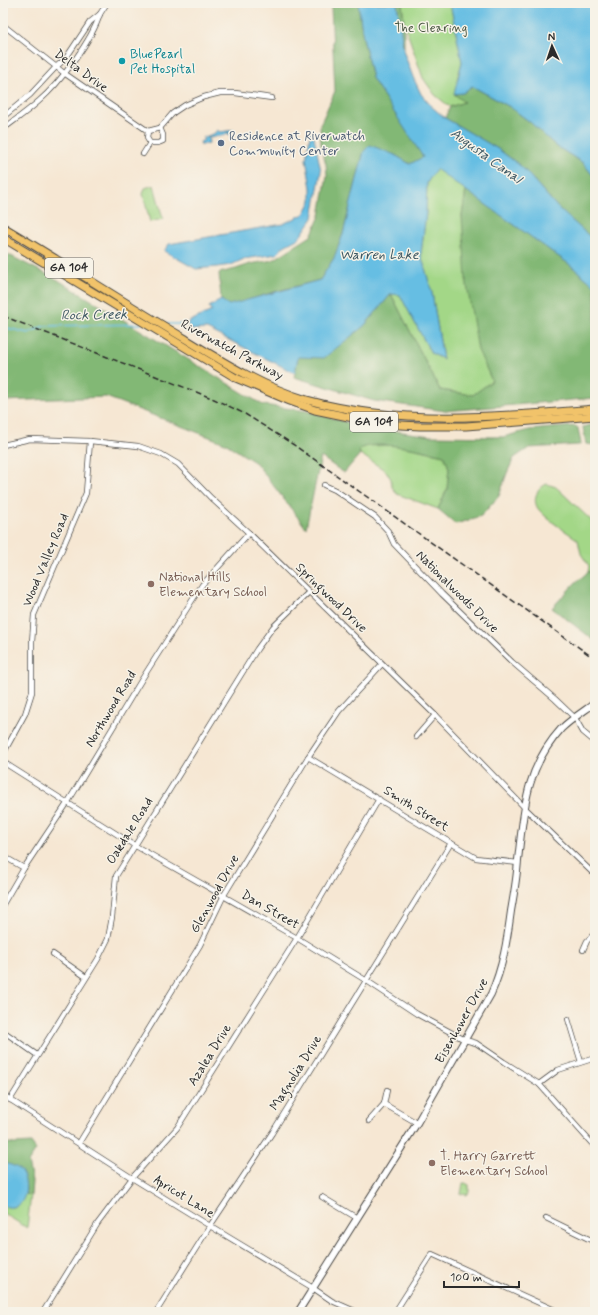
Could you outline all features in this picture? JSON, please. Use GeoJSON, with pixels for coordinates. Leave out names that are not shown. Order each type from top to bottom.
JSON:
{"type":"FeatureCollection","features":[{"type":"Feature","properties":{"kind":"main road"},"geometry":{"type":"LineString","coordinates":[[3,221],[27,241]]}},
{"type":"Feature","properties":{"kind":"main road","name":"Riverwatch Parkway"},"geometry":{"type":"LineString","coordinates":[[3,227],[211,355],[272,387],[307,400],[348,409],[414,418],[454,418],[595,409]]}},
{"type":"Feature","properties":{"kind":"main road","name":"Riverwatch Parkway"},"geometry":{"type":"LineString","coordinates":[[3,238],[236,378],[315,410],[382,424],[420,426],[466,426],[595,416]]}},
{"type":"Feature","properties":{"kind":"street"},"geometry":{"type":"LineString","coordinates":[[3,129],[41,100],[72,64],[96,25],[100,14],[107,3]]}},
{"type":"Feature","properties":{"kind":"street"},"geometry":{"type":"LineString","coordinates":[[3,117],[30,95],[66,58],[90,22],[100,14]]}},
{"type":"Feature","properties":{"kind":"street","name":"Delta Drive"},"geometry":{"type":"LineString","coordinates":[[3,25],[64,73],[148,131]]}},
{"type":"Feature","properties":{"kind":"street"},"geometry":{"type":"LineString","coordinates":[[150,143],[147,138],[148,131],[160,128],[173,112],[204,97],[236,93],[272,98]]}},
{"type":"Feature","properties":{"kind":"street"},"geometry":{"type":"LineString","coordinates":[[150,143],[158,143],[163,141],[163,134],[160,128]]}},
{"type":"Feature","properties":{"kind":"street"},"geometry":{"type":"LineString","coordinates":[[143,154],[150,143]]}},
{"type":"Feature","properties":{"kind":"street","name":"Springwood Drive"},"geometry":{"type":"LineString","coordinates":[[3,445],[30,439],[90,441],[138,446],[161,454],[178,464],[211,498],[249,533],[435,715],[524,807],[595,875]]}},
{"type":"Feature","properties":{"kind":"street","name":"Wood Valley Road"},"geometry":{"type":"LineString","coordinates":[[3,754],[26,714],[32,692],[32,642],[34,615],[86,493],[90,441]]}},
{"type":"Feature","properties":{"kind":"street","name":"Nationalwoods Drive"},"geometry":{"type":"LineString","coordinates":[[324,485],[335,490],[375,517],[388,532],[394,544],[442,594],[512,662],[555,698],[575,718],[583,732],[595,742]]}},
{"type":"Feature","properties":{"kind":"street","name":"Northwood Road"},"geometry":{"type":"LineString","coordinates":[[3,904],[24,868],[68,802],[142,679],[202,585],[249,533]]}},
{"type":"Feature","properties":{"kind":"street","name":"Oakdale Road"},"geometry":{"type":"LineString","coordinates":[[10,1100],[98,959],[108,939],[116,876],[134,845],[257,649],[273,627],[308,592]]}},
{"type":"Feature","properties":{"kind":"street","name":"Glenwood Drive"},"geometry":{"type":"LineString","coordinates":[[79,1143],[200,945],[224,896],[308,757],[339,711],[382,664]]}},
{"type":"Feature","properties":{"kind":"street","name":"Eisenhower Drive"},"geometry":{"type":"LineString","coordinates":[[298,1312],[417,1123],[500,976],[506,949],[524,807],[528,790],[537,765],[551,742],[562,729],[595,703]]}},
{"type":"Feature","properties":{"kind":"street"},"geometry":{"type":"LineString","coordinates":[[416,737],[435,715]]}},
{"type":"Feature","properties":{"kind":"street","name":"Smith Street"},"geometry":{"type":"LineString","coordinates":[[308,757],[476,858],[518,863]]}},
{"type":"Feature","properties":{"kind":"street","name":"Dan Street"},"geometry":{"type":"LineString","coordinates":[[3,762],[134,845],[297,938],[367,980],[417,1014],[465,1040],[476,1043],[539,1084],[595,1147]]}},
{"type":"Feature","properties":{"kind":"street","name":"Azalea Drive"},"geometry":{"type":"LineString","coordinates":[[43,1312],[98,1223],[132,1178],[177,1128],[297,938],[379,799]]}},
{"type":"Feature","properties":{"kind":"street","name":"Magnolia Drive"},"geometry":{"type":"LineString","coordinates":[[156,1312],[272,1132],[451,843]]}},
{"type":"Feature","properties":{"kind":"street"},"geometry":{"type":"LineString","coordinates":[[3,856],[24,868]]}},
{"type":"Feature","properties":{"kind":"street"},"geometry":{"type":"LineString","coordinates":[[582,950],[587,941],[595,933]]}},
{"type":"Feature","properties":{"kind":"street"},"geometry":{"type":"LineString","coordinates":[[53,954],[86,977]]}},
{"type":"Feature","properties":{"kind":"street"},"geometry":{"type":"LineString","coordinates":[[568,1018],[581,1062]]}},
{"type":"Feature","properties":{"kind":"street"},"geometry":{"type":"LineString","coordinates":[[3,1031],[37,1055]]}},
{"type":"Feature","properties":{"kind":"street"},"geometry":{"type":"LineString","coordinates":[[539,1084],[558,1070],[595,1058]]}},
{"type":"Feature","properties":{"kind":"street"},"geometry":{"type":"LineString","coordinates":[[369,1121],[384,1104],[387,1090]]}},
{"type":"Feature","properties":{"kind":"street","name":"Apricot Lane"},"geometry":{"type":"LineString","coordinates":[[3,1095],[132,1178],[332,1301],[357,1312]]}},
{"type":"Feature","properties":{"kind":"street"},"geometry":{"type":"LineString","coordinates":[[384,1104],[417,1123]]}},
{"type":"Feature","properties":{"kind":"street"},"geometry":{"type":"LineString","coordinates":[[322,1196],[357,1218]]}},
{"type":"Feature","properties":{"kind":"street"},"geometry":{"type":"LineString","coordinates":[[546,1218],[595,1242]]}},
{"type":"Feature","properties":{"kind":"street"},"geometry":{"type":"LineString","coordinates":[[395,1312],[432,1254],[559,1312]]}},
{"type":"Feature","properties":{"kind":"green space"},"geometry":{"type":"Polygon","coordinates":[[[328,3],[358,3],[363,37],[372,78],[424,157],[410,164],[395,155],[364,151],[343,234],[334,258],[320,280],[229,306],[221,300],[219,273],[250,264],[273,260],[311,236],[320,216],[327,175],[326,164],[321,146],[320,125],[335,91],[331,7],[328,3]]]}},
{"type":"Feature","properties":{"kind":"green space"},"geometry":{"type":"Polygon","coordinates":[[[397,3],[402,3],[404,53],[397,3]]]}},
{"type":"Feature","properties":{"kind":"green space","name":"The Clearing"},"geometry":{"type":"Polygon","coordinates":[[[402,3],[450,3],[462,62],[457,79],[464,102],[450,107],[435,95],[423,78],[404,23],[402,3]]]}},
{"type":"Feature","properties":{"kind":"green space"},"geometry":{"type":"Polygon","coordinates":[[[472,86],[510,107],[530,122],[556,146],[583,163],[595,178],[595,241],[559,209],[522,167],[498,149],[445,118],[450,107],[464,102],[454,94],[463,93],[472,86]]]}},
{"type":"Feature","properties":{"kind":"green space"},"geometry":{"type":"Polygon","coordinates":[[[436,168],[466,190],[462,216],[478,349],[492,381],[473,395],[440,390],[391,294],[400,295],[431,353],[443,359],[432,293],[421,254],[426,213],[427,183],[436,168]]]}},
{"type":"Feature","properties":{"kind":"green space"},"geometry":{"type":"Polygon","coordinates":[[[154,185],[163,219],[150,222],[143,194],[145,188],[154,185]]]}},
{"type":"Feature","properties":{"kind":"green space"},"geometry":{"type":"Polygon","coordinates":[[[466,190],[569,264],[595,286],[595,398],[445,411],[374,401],[294,377],[298,357],[364,326],[391,294],[440,390],[473,395],[492,381],[478,350],[466,279],[462,216],[466,190]]]}},
{"type":"Feature","properties":{"kind":"green space"},"geometry":{"type":"Polygon","coordinates":[[[3,252],[58,280],[263,405],[307,411],[360,426],[431,436],[503,437],[529,430],[575,426],[578,428],[581,444],[529,448],[514,458],[499,496],[481,516],[456,524],[438,509],[447,489],[449,468],[444,455],[400,446],[376,445],[359,450],[360,454],[344,473],[321,457],[306,528],[256,463],[225,443],[106,397],[3,401],[3,252]]]}},
{"type":"Feature","properties":{"kind":"green space"},"geometry":{"type":"Polygon","coordinates":[[[595,425],[595,445],[586,444],[583,427],[595,425]]]}},
{"type":"Feature","properties":{"kind":"green space"},"geometry":{"type":"Polygon","coordinates":[[[397,445],[444,455],[449,468],[447,489],[438,509],[397,494],[392,487],[391,479],[386,471],[360,454],[359,450],[364,446],[397,445]]]}},
{"type":"Feature","properties":{"kind":"green space"},"geometry":{"type":"Polygon","coordinates":[[[547,484],[556,487],[595,524],[595,571],[588,572],[589,566],[581,554],[578,540],[548,519],[537,507],[535,500],[536,496],[540,489],[547,484]]]}},
{"type":"Feature","properties":{"kind":"green space"},"geometry":{"type":"Polygon","coordinates":[[[595,571],[595,641],[552,608],[575,583],[588,572],[595,571]]]}},
{"type":"Feature","properties":{"kind":"green space"},"geometry":{"type":"Polygon","coordinates":[[[3,1142],[14,1144],[31,1143],[36,1150],[28,1162],[32,1181],[31,1195],[25,1194],[26,1189],[14,1166],[3,1163],[3,1142]]]}},
{"type":"Feature","properties":{"kind":"green space"},"geometry":{"type":"Polygon","coordinates":[[[463,1183],[469,1185],[469,1192],[467,1195],[461,1194],[463,1183]]]}},
{"type":"Feature","properties":{"kind":"green space"},"geometry":{"type":"Polygon","coordinates":[[[25,1194],[31,1195],[27,1228],[3,1213],[3,1205],[11,1207],[17,1206],[25,1194]]]}},
{"type":"Feature","properties":{"kind":"water","name":"Warren Lake"},"geometry":{"type":"Polygon","coordinates":[[[358,3],[397,3],[404,53],[421,94],[432,107],[445,118],[498,149],[522,167],[559,209],[595,241],[595,286],[569,264],[436,169],[427,183],[426,213],[421,254],[432,293],[443,359],[431,353],[400,295],[391,294],[364,326],[324,358],[298,357],[295,373],[207,329],[189,330],[188,322],[212,311],[209,307],[221,300],[229,305],[320,280],[334,258],[343,234],[364,151],[370,145],[395,155],[410,164],[423,157],[372,78],[363,37],[358,3]]]}},
{"type":"Feature","properties":{"kind":"water"},"geometry":{"type":"Polygon","coordinates":[[[450,3],[595,3],[595,178],[583,163],[556,146],[530,122],[510,107],[472,86],[463,93],[454,94],[462,62],[450,3]]]}},
{"type":"Feature","properties":{"kind":"water"},"geometry":{"type":"Polygon","coordinates":[[[217,130],[220,132],[234,130],[233,135],[230,136],[228,132],[227,134],[210,138],[208,137],[209,143],[201,145],[200,142],[204,140],[202,138],[215,133],[217,130]]]}},
{"type":"Feature","properties":{"kind":"water"},"geometry":{"type":"Polygon","coordinates":[[[311,131],[313,132],[321,171],[313,218],[299,238],[284,246],[277,254],[244,259],[231,265],[217,267],[196,269],[164,251],[169,244],[283,224],[304,214],[311,201],[311,188],[306,159],[311,131]]]}},
{"type":"Feature","properties":{"kind":"water"},"geometry":{"type":"Polygon","coordinates":[[[3,1163],[12,1165],[20,1170],[25,1180],[26,1186],[24,1197],[17,1206],[7,1207],[3,1205],[3,1163]]]}},
{"type":"Feature","properties":{"kind":"waterway","name":"Rock Creek"},"geometry":{"type":"LineString","coordinates":[[3,327],[28,333],[44,326],[141,324]]}},
{"type":"Feature","properties":{"kind":"waterway","name":"Rock Creek"},"geometry":{"type":"LineString","coordinates":[[166,324],[189,324]]}},
{"type":"Feature","properties":{"kind":"railway"},"geometry":{"type":"LineString","coordinates":[[3,316],[214,399],[245,414],[294,445],[595,659]]}},
{"type":"Feature","properties":{"kind":"place","name":"BluePearl Pet Hospital"},"geometry":{"type":"Point","coordinates":[122,61]}},
{"type":"Feature","properties":{"kind":"place","name":"Residence at Riverwatch Community Center"},"geometry":{"type":"Point","coordinates":[221,143]}},
{"type":"Feature","properties":{"kind":"place","name":"National Hills Elementary School"},"geometry":{"type":"Point","coordinates":[151,584]}},
{"type":"Feature","properties":{"kind":"place","name":"T. Harry Garrett Elementary School"},"geometry":{"type":"Point","coordinates":[432,1163]}},
{"type":"Feature","properties":{"kind":"water label","name":"Augusta Canal"},"geometry":{"type":"Point","coordinates":[486,156]}}]}
